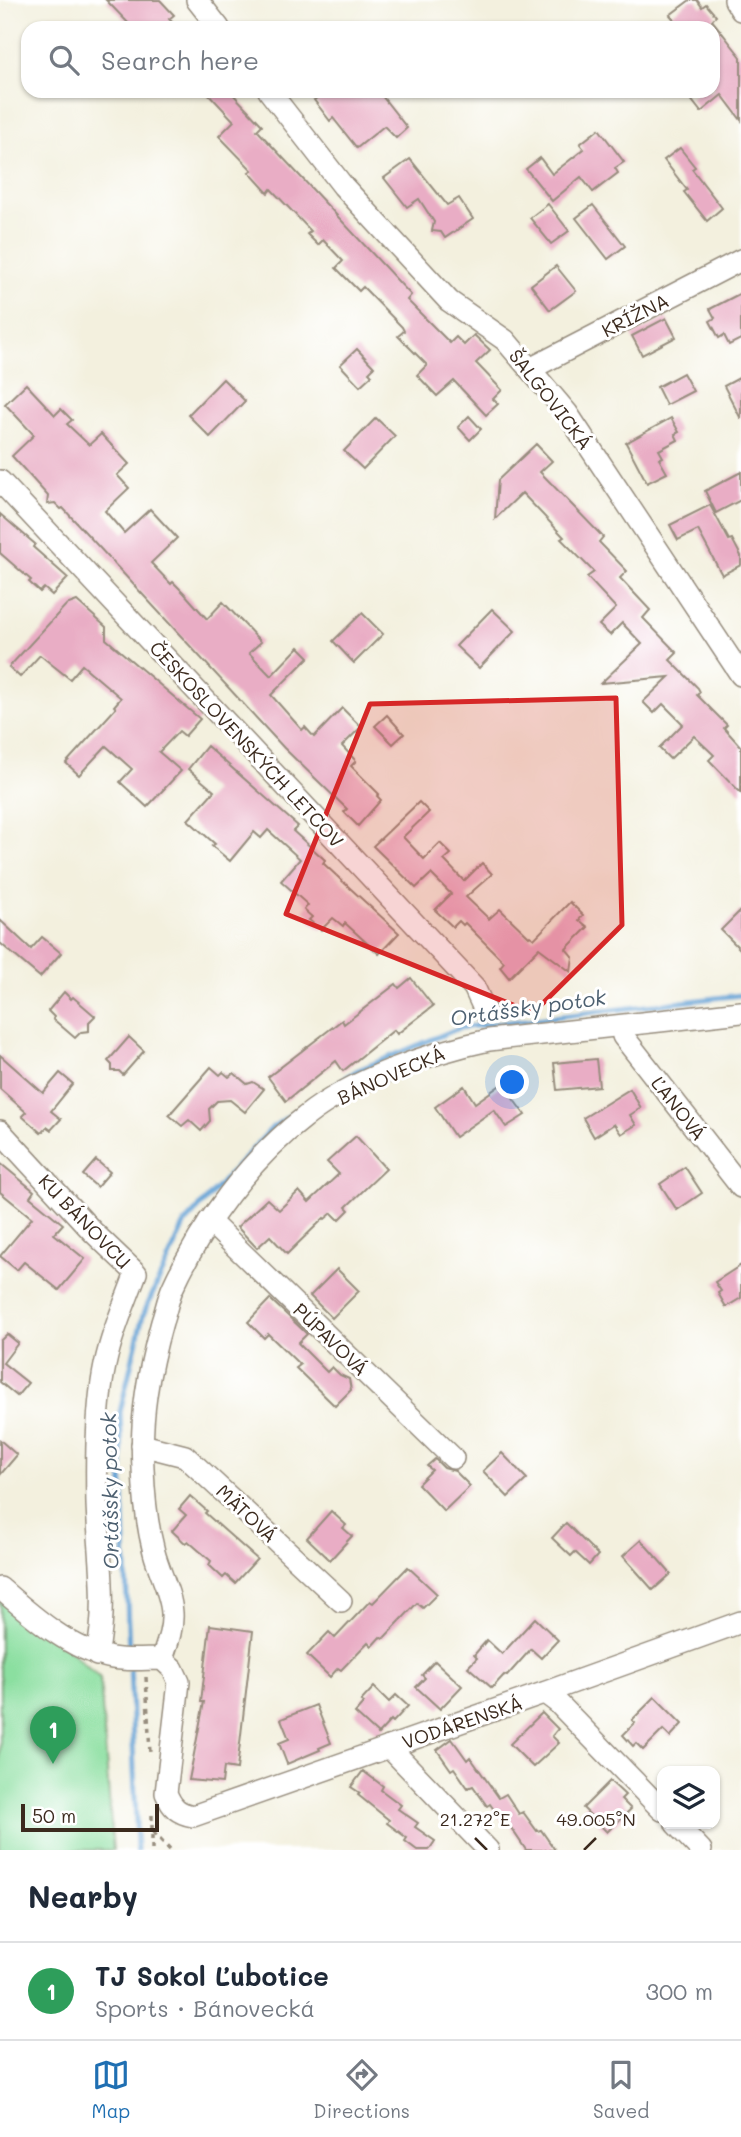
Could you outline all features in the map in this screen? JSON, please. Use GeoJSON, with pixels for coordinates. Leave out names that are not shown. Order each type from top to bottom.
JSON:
{"type":"FeatureCollection","features":[{"type":"Feature","properties":{"kind":"street"},"geometry":{"type":"LineString","coordinates":[[197,0],[214,21]]}},
{"type":"Feature","properties":{"kind":"street"},"geometry":{"type":"LineString","coordinates":[[735,0],[741,10]]}},
{"type":"Feature","properties":{"kind":"street","name":"ŠALGOVICKÁ"},"geometry":{"type":"LineString","coordinates":[[274,98],[343,186],[449,301],[506,340],[566,413],[741,675]]}},
{"type":"Feature","properties":{"kind":"street","name":"KRÍŽNA"},"geometry":{"type":"LineString","coordinates":[[530,369],[741,260]]}},
{"type":"Feature","properties":{"kind":"street","name":"ČESKOSLOVENSKÝCH LETCOV"},"geometry":{"type":"LineString","coordinates":[[0,481],[474,987],[486,1013]]}},
{"type":"Feature","properties":{"kind":"street","name":"BÁNOVECKÁ"},"geometry":{"type":"LineString","coordinates":[[153,1659],[172,1628],[172,1611],[154,1552],[145,1504],[141,1428],[153,1354],[172,1289],[209,1220],[254,1164],[305,1116],[354,1087],[401,1066],[456,1047],[489,1040],[741,1012]]}},
{"type":"Feature","properties":{"kind":"street","name":"ĽANOVÁ"},"geometry":{"type":"LineString","coordinates":[[621,1027],[623,1036],[741,1187]]}},
{"type":"Feature","properties":{"kind":"street","name":"KU BÁNOVCU"},"geometry":{"type":"LineString","coordinates":[[0,1131],[93,1233],[136,1273],[108,1351],[97,1424],[97,1505],[104,1588],[102,1635],[106,1656]]}},
{"type":"Feature","properties":{"kind":"street","name":"PÚPAVOVÁ"},"geometry":{"type":"LineString","coordinates":[[209,1220],[453,1458]]}},
{"type":"Feature","properties":{"kind":"street","name":"MÄTOVÁ"},"geometry":{"type":"LineString","coordinates":[[142,1445],[185,1457],[341,1601]]}},
{"type":"Feature","properties":{"kind":"street"},"geometry":{"type":"LineString","coordinates":[[0,1588],[60,1635],[106,1656],[153,1659]]}},
{"type":"Feature","properties":{"kind":"street","name":"VODÁRENSKÁ"},"geometry":{"type":"LineString","coordinates":[[153,1659],[173,1669],[179,1682],[166,1793],[171,1805],[181,1814],[193,1816],[741,1622]]}},
{"type":"Feature","properties":{"kind":"street"},"geometry":{"type":"LineString","coordinates":[[545,1693],[557,1702],[657,1805]]}},
{"type":"Feature","properties":{"kind":"street"},"geometry":{"type":"LineString","coordinates":[[388,1747],[488,1850]]}},
{"type":"Feature","properties":{"kind":"street"},"geometry":{"type":"LineString","coordinates":[[681,1829],[701,1850]]}},
{"type":"Feature","properties":{"kind":"path"},"geometry":{"type":"LineString","coordinates":[[153,1832],[170,1850]]}},
{"type":"Feature","properties":{"kind":"highlighted area"},"geometry":{"type":"Polygon","coordinates":[[[616,698],[622,925],[533,1013],[286,914],[370,704],[616,698]]]}},
{"type":"Feature","properties":{"kind":"green space"},"geometry":{"type":"Polygon","coordinates":[[[0,1587],[100,1678],[113,1850],[0,1850],[0,1587]]]}},
{"type":"Feature","properties":{"kind":"building"},"geometry":{"type":"Polygon","coordinates":[[[106,0],[160,0],[174,15],[169,19],[171,21],[126,21],[106,0]]]}},
{"type":"Feature","properties":{"kind":"building"},"geometry":{"type":"Polygon","coordinates":[[[690,0],[697,0],[702,7],[706,4],[716,16],[713,21],[675,21],[670,15],[690,0]]]}},
{"type":"Feature","properties":{"kind":"building"},"geometry":{"type":"Polygon","coordinates":[[[720,30],[741,57],[741,120],[722,95],[720,97],[720,30]]]}},
{"type":"Feature","properties":{"kind":"building"},"geometry":{"type":"Polygon","coordinates":[[[213,98],[237,98],[262,125],[257,130],[411,295],[407,300],[450,343],[456,337],[464,345],[474,335],[490,350],[476,363],[502,390],[493,399],[498,404],[486,415],[454,381],[437,396],[417,375],[427,365],[398,336],[404,331],[402,327],[363,287],[359,291],[336,268],[343,261],[323,240],[318,245],[307,234],[311,231],[271,189],[268,193],[249,172],[252,170],[219,136],[234,121],[213,98]]]}},
{"type":"Feature","properties":{"kind":"building"},"geometry":{"type":"Polygon","coordinates":[[[383,98],[407,128],[396,138],[384,126],[357,148],[333,118],[330,121],[314,100],[383,98]]]}},
{"type":"Feature","properties":{"kind":"building"},"geometry":{"type":"Polygon","coordinates":[[[690,98],[718,98],[701,112],[690,98]]]}},
{"type":"Feature","properties":{"kind":"building"},"geometry":{"type":"Polygon","coordinates":[[[599,129],[624,162],[615,168],[618,173],[593,192],[581,177],[552,201],[526,169],[540,158],[552,174],[584,149],[580,144],[599,129]]]}},
{"type":"Feature","properties":{"kind":"building"},"geometry":{"type":"Polygon","coordinates":[[[680,148],[695,167],[692,169],[722,208],[707,221],[664,160],[680,148]]]}},
{"type":"Feature","properties":{"kind":"building"},"geometry":{"type":"Polygon","coordinates":[[[410,159],[447,205],[459,198],[473,219],[445,238],[441,232],[432,231],[434,222],[419,199],[407,207],[384,178],[410,159]]]}},
{"type":"Feature","properties":{"kind":"building"},"geometry":{"type":"Polygon","coordinates":[[[548,204],[569,231],[551,244],[530,218],[548,204]]]}},
{"type":"Feature","properties":{"kind":"building"},"geometry":{"type":"Polygon","coordinates":[[[593,205],[625,246],[608,259],[576,218],[593,205]]]}},
{"type":"Feature","properties":{"kind":"building"},"geometry":{"type":"Polygon","coordinates":[[[556,266],[576,291],[550,310],[531,285],[556,266]]]}},
{"type":"Feature","properties":{"kind":"building"},"geometry":{"type":"Polygon","coordinates":[[[741,293],[741,339],[729,345],[724,335],[719,338],[710,321],[715,318],[710,309],[741,293]]]}},
{"type":"Feature","properties":{"kind":"building"},"geometry":{"type":"Polygon","coordinates":[[[666,318],[676,337],[642,355],[632,336],[666,318]]]}},
{"type":"Feature","properties":{"kind":"building"},"geometry":{"type":"Polygon","coordinates":[[[357,349],[374,367],[369,372],[372,375],[360,386],[340,365],[357,349]]]}},
{"type":"Feature","properties":{"kind":"building"},"geometry":{"type":"Polygon","coordinates":[[[683,373],[693,391],[666,405],[657,387],[683,373]]]}},
{"type":"Feature","properties":{"kind":"building"},"geometry":{"type":"Polygon","coordinates":[[[741,377],[741,419],[724,386],[741,377]]]}},
{"type":"Feature","properties":{"kind":"building"},"geometry":{"type":"Polygon","coordinates":[[[223,379],[245,401],[210,437],[188,415],[223,379]]]}},
{"type":"Feature","properties":{"kind":"building"},"geometry":{"type":"Polygon","coordinates":[[[26,384],[55,415],[61,409],[72,420],[67,424],[89,445],[101,434],[129,464],[117,475],[129,488],[105,511],[124,533],[150,509],[177,538],[151,563],[184,593],[207,619],[223,602],[261,642],[249,653],[271,676],[299,647],[309,657],[271,695],[302,730],[305,727],[314,737],[342,708],[361,727],[342,746],[356,761],[351,766],[379,794],[377,796],[381,800],[358,826],[344,812],[347,809],[284,748],[63,508],[55,503],[47,504],[48,496],[12,456],[34,435],[5,404],[26,384]]]}},
{"type":"Feature","properties":{"kind":"building"},"geometry":{"type":"Polygon","coordinates":[[[469,416],[481,429],[470,440],[458,427],[469,416]]]}},
{"type":"Feature","properties":{"kind":"building"},"geometry":{"type":"Polygon","coordinates":[[[376,418],[395,436],[363,469],[344,451],[376,418]]]}},
{"type":"Feature","properties":{"kind":"building"},"geometry":{"type":"Polygon","coordinates":[[[671,418],[679,432],[675,434],[678,440],[659,450],[663,457],[659,459],[667,473],[647,483],[626,443],[671,418]]]}},
{"type":"Feature","properties":{"kind":"building"},"geometry":{"type":"Polygon","coordinates":[[[536,444],[552,461],[540,472],[603,537],[599,542],[627,571],[620,578],[650,610],[643,618],[677,653],[670,660],[698,688],[700,692],[697,695],[727,725],[724,728],[741,747],[741,793],[709,760],[714,755],[694,736],[670,759],[659,748],[683,724],[663,704],[654,713],[643,702],[669,677],[601,683],[642,644],[622,623],[610,635],[599,625],[616,608],[587,577],[594,572],[561,539],[564,537],[522,493],[495,519],[498,480],[536,444]]]}},
{"type":"Feature","properties":{"kind":"building"},"geometry":{"type":"Polygon","coordinates":[[[741,472],[741,500],[716,513],[705,491],[741,472]]]}},
{"type":"Feature","properties":{"kind":"building"},"geometry":{"type":"Polygon","coordinates":[[[710,505],[741,556],[741,565],[722,575],[698,530],[678,540],[670,525],[710,505]]]}},
{"type":"Feature","properties":{"kind":"building"},"geometry":{"type":"Polygon","coordinates":[[[0,514],[35,544],[33,547],[68,578],[52,595],[44,588],[40,592],[29,582],[31,580],[0,553],[0,514]]]}},
{"type":"Feature","properties":{"kind":"building"},"geometry":{"type":"Polygon","coordinates":[[[77,601],[106,627],[106,639],[200,719],[185,736],[179,731],[159,752],[181,771],[147,807],[120,782],[132,769],[106,746],[79,775],[66,763],[116,708],[114,706],[121,698],[82,665],[70,679],[40,655],[20,677],[9,667],[66,605],[77,601]]]}},
{"type":"Feature","properties":{"kind":"building"},"geometry":{"type":"Polygon","coordinates":[[[492,609],[515,631],[479,668],[456,646],[492,609]]]}},
{"type":"Feature","properties":{"kind":"building"},"geometry":{"type":"Polygon","coordinates":[[[362,613],[383,634],[354,663],[333,641],[362,613]]]}},
{"type":"Feature","properties":{"kind":"building"},"geometry":{"type":"Polygon","coordinates":[[[387,715],[404,734],[393,744],[375,726],[387,715]]]}},
{"type":"Feature","properties":{"kind":"building"},"geometry":{"type":"Polygon","coordinates":[[[207,746],[298,826],[293,831],[325,860],[323,863],[399,933],[379,954],[345,923],[343,926],[333,918],[321,930],[309,920],[312,917],[304,910],[308,905],[281,881],[300,859],[268,830],[261,838],[254,832],[230,861],[188,820],[214,791],[188,769],[207,746]]]}},
{"type":"Feature","properties":{"kind":"building"},"geometry":{"type":"Polygon","coordinates":[[[419,802],[429,812],[403,837],[424,859],[440,843],[451,854],[444,860],[464,881],[482,863],[492,874],[466,897],[489,919],[500,909],[534,939],[570,902],[583,915],[579,920],[588,927],[566,949],[573,957],[571,972],[539,948],[509,978],[500,967],[504,962],[465,923],[463,925],[459,921],[453,927],[435,910],[451,894],[431,874],[416,888],[373,846],[419,802]]]}},
{"type":"Feature","properties":{"kind":"building"},"geometry":{"type":"Polygon","coordinates":[[[741,910],[741,950],[721,930],[741,910]]]}},
{"type":"Feature","properties":{"kind":"building"},"geometry":{"type":"Polygon","coordinates":[[[0,920],[31,949],[42,937],[61,953],[40,977],[0,943],[0,920]]]}},
{"type":"Feature","properties":{"kind":"building"},"geometry":{"type":"Polygon","coordinates":[[[411,978],[433,1006],[397,1034],[394,1030],[343,1071],[336,1061],[286,1101],[268,1077],[342,1020],[344,1024],[396,984],[399,988],[411,978]]]}},
{"type":"Feature","properties":{"kind":"building"},"geometry":{"type":"Polygon","coordinates":[[[64,992],[95,1016],[89,1022],[89,1031],[81,1032],[75,1038],[53,1019],[48,1011],[64,992]]]}},
{"type":"Feature","properties":{"kind":"building"},"geometry":{"type":"Polygon","coordinates":[[[129,1037],[144,1051],[123,1075],[119,1071],[112,1071],[112,1065],[108,1061],[129,1037]]]}},
{"type":"Feature","properties":{"kind":"building"},"geometry":{"type":"Polygon","coordinates":[[[0,1055],[43,1093],[60,1073],[73,1084],[51,1111],[61,1119],[51,1130],[47,1127],[41,1133],[22,1116],[26,1112],[0,1089],[0,1055]]]}},
{"type":"Feature","properties":{"kind":"building"},"geometry":{"type":"Polygon","coordinates":[[[596,1059],[599,1086],[557,1090],[554,1063],[596,1059]]]}},
{"type":"Feature","properties":{"kind":"building"},"geometry":{"type":"Polygon","coordinates":[[[211,1067],[220,1075],[223,1072],[229,1077],[234,1073],[247,1084],[253,1082],[264,1089],[245,1112],[230,1100],[217,1101],[209,1109],[210,1121],[201,1131],[189,1120],[182,1126],[169,1115],[211,1067]]]}},
{"type":"Feature","properties":{"kind":"building"},"geometry":{"type":"Polygon","coordinates":[[[502,1084],[525,1115],[506,1127],[494,1110],[455,1137],[435,1107],[464,1086],[475,1103],[502,1084]]]}},
{"type":"Feature","properties":{"kind":"building"},"geometry":{"type":"Polygon","coordinates":[[[630,1089],[641,1108],[630,1115],[636,1125],[621,1134],[614,1124],[594,1137],[583,1118],[630,1089]]]}},
{"type":"Feature","properties":{"kind":"building"},"geometry":{"type":"Polygon","coordinates":[[[356,1136],[386,1169],[346,1207],[349,1210],[339,1220],[332,1213],[324,1218],[287,1254],[270,1236],[257,1248],[237,1227],[267,1199],[279,1210],[299,1191],[309,1202],[339,1174],[327,1162],[356,1136]]]}},
{"type":"Feature","properties":{"kind":"building"},"geometry":{"type":"Polygon","coordinates":[[[96,1160],[110,1172],[97,1187],[83,1175],[96,1160]]]}},
{"type":"Feature","properties":{"kind":"building"},"geometry":{"type":"Polygon","coordinates":[[[0,1163],[34,1191],[30,1197],[63,1224],[54,1234],[85,1259],[59,1290],[24,1262],[17,1270],[0,1256],[32,1218],[0,1192],[0,1163]]]}},
{"type":"Feature","properties":{"kind":"building"},"geometry":{"type":"Polygon","coordinates":[[[685,1167],[702,1193],[677,1210],[660,1184],[685,1167]]]}},
{"type":"Feature","properties":{"kind":"building"},"geometry":{"type":"Polygon","coordinates":[[[741,1265],[741,1298],[726,1307],[715,1282],[741,1265]]]}},
{"type":"Feature","properties":{"kind":"building"},"geometry":{"type":"Polygon","coordinates":[[[337,1269],[359,1291],[332,1318],[310,1296],[337,1269]]]}},
{"type":"Feature","properties":{"kind":"building"},"geometry":{"type":"Polygon","coordinates":[[[270,1299],[307,1334],[298,1343],[327,1372],[332,1367],[349,1379],[351,1390],[335,1406],[296,1368],[300,1365],[268,1334],[264,1338],[248,1322],[270,1299]]]}},
{"type":"Feature","properties":{"kind":"building"},"geometry":{"type":"Polygon","coordinates":[[[7,1334],[18,1343],[3,1363],[28,1383],[17,1396],[0,1382],[0,1341],[7,1334]]]}},
{"type":"Feature","properties":{"kind":"building"},"geometry":{"type":"Polygon","coordinates":[[[0,1440],[17,1455],[0,1475],[0,1440]]]}},
{"type":"Feature","properties":{"kind":"building"},"geometry":{"type":"Polygon","coordinates":[[[502,1453],[527,1479],[508,1497],[483,1471],[502,1453]]]}},
{"type":"Feature","properties":{"kind":"building"},"geometry":{"type":"Polygon","coordinates":[[[435,1459],[444,1468],[455,1471],[470,1486],[444,1511],[418,1484],[432,1470],[427,1466],[435,1459]]]}},
{"type":"Feature","properties":{"kind":"building"},"geometry":{"type":"Polygon","coordinates":[[[190,1496],[207,1511],[205,1513],[257,1559],[235,1583],[226,1575],[223,1578],[209,1565],[211,1561],[172,1531],[186,1515],[179,1509],[190,1496]]]}},
{"type":"Feature","properties":{"kind":"building"},"geometry":{"type":"Polygon","coordinates":[[[331,1511],[346,1525],[343,1528],[352,1536],[330,1560],[307,1538],[331,1511]]]}},
{"type":"Feature","properties":{"kind":"building"},"geometry":{"type":"Polygon","coordinates":[[[566,1523],[598,1555],[589,1565],[575,1552],[571,1556],[552,1538],[566,1523]]]}},
{"type":"Feature","properties":{"kind":"building"},"geometry":{"type":"Polygon","coordinates":[[[641,1540],[671,1574],[653,1590],[623,1556],[641,1540]]]}},
{"type":"Feature","properties":{"kind":"building"},"geometry":{"type":"Polygon","coordinates":[[[408,1567],[437,1594],[423,1608],[417,1603],[383,1639],[380,1637],[372,1646],[368,1642],[341,1670],[338,1668],[330,1677],[307,1655],[329,1632],[335,1638],[370,1601],[373,1603],[408,1567]]]}},
{"type":"Feature","properties":{"kind":"building"},"geometry":{"type":"Polygon","coordinates":[[[535,1618],[558,1640],[541,1658],[531,1649],[507,1676],[504,1675],[492,1688],[468,1667],[477,1658],[474,1655],[487,1640],[502,1654],[535,1618]]]}},
{"type":"Feature","properties":{"kind":"building"},"geometry":{"type":"Polygon","coordinates":[[[210,1625],[253,1631],[237,1769],[224,1767],[222,1783],[189,1780],[204,1702],[201,1702],[210,1625]]]}},
{"type":"Feature","properties":{"kind":"building"},"geometry":{"type":"Polygon","coordinates":[[[435,1661],[462,1686],[440,1709],[416,1687],[425,1678],[422,1675],[435,1661]]]}},
{"type":"Feature","properties":{"kind":"building"},"geometry":{"type":"Polygon","coordinates":[[[374,1687],[389,1702],[396,1695],[408,1706],[378,1734],[355,1713],[364,1703],[361,1701],[374,1687]]]}},
{"type":"Feature","properties":{"kind":"building"},"geometry":{"type":"Polygon","coordinates":[[[655,1697],[682,1724],[670,1737],[663,1730],[643,1750],[636,1743],[633,1746],[623,1735],[635,1723],[632,1720],[655,1697]]]}},
{"type":"Feature","properties":{"kind":"building"},"geometry":{"type":"Polygon","coordinates":[[[316,1705],[331,1743],[287,1764],[279,1743],[289,1739],[281,1719],[316,1705]]]}},
{"type":"Feature","properties":{"kind":"building"},"geometry":{"type":"Polygon","coordinates":[[[542,1713],[558,1729],[552,1736],[559,1743],[533,1767],[510,1744],[542,1713]]]}},
{"type":"Feature","properties":{"kind":"building"},"geometry":{"type":"Polygon","coordinates":[[[452,1739],[467,1760],[470,1757],[499,1798],[506,1794],[519,1814],[523,1812],[537,1831],[541,1830],[555,1850],[526,1850],[507,1822],[504,1824],[490,1804],[487,1806],[473,1786],[468,1788],[454,1768],[451,1770],[437,1750],[452,1739]]]}},
{"type":"Feature","properties":{"kind":"building"},"geometry":{"type":"Polygon","coordinates":[[[363,1771],[383,1786],[381,1790],[401,1805],[398,1809],[418,1823],[415,1827],[435,1841],[429,1850],[417,1850],[405,1841],[407,1838],[387,1823],[389,1820],[351,1787],[363,1771]]]}},
{"type":"Feature","properties":{"kind":"building"},"geometry":{"type":"Polygon","coordinates":[[[610,1781],[625,1795],[621,1799],[631,1809],[607,1832],[583,1808],[610,1781]]]}},
{"type":"Feature","properties":{"kind":"waterway","name":"Ortášsky potok"},"geometry":{"type":"LineString","coordinates":[[335,1085],[356,1071],[459,1028],[741,995]]}},
{"type":"Feature","properties":{"kind":"waterway","name":"Ortášsky potok"},"geometry":{"type":"LineString","coordinates":[[129,1653],[120,1412],[143,1315],[185,1223],[273,1127],[298,1110]]}},
{"type":"Feature","properties":{"kind":"waterway","name":"Ortášsky potok"},"geometry":{"type":"LineString","coordinates":[[130,1663],[137,1850]]}},
{"type":"Feature","properties":{"kind":"place","name":"TJ Sokol Ľubotice"},"geometry":{"type":"Point","coordinates":[53,1764]}}]}
